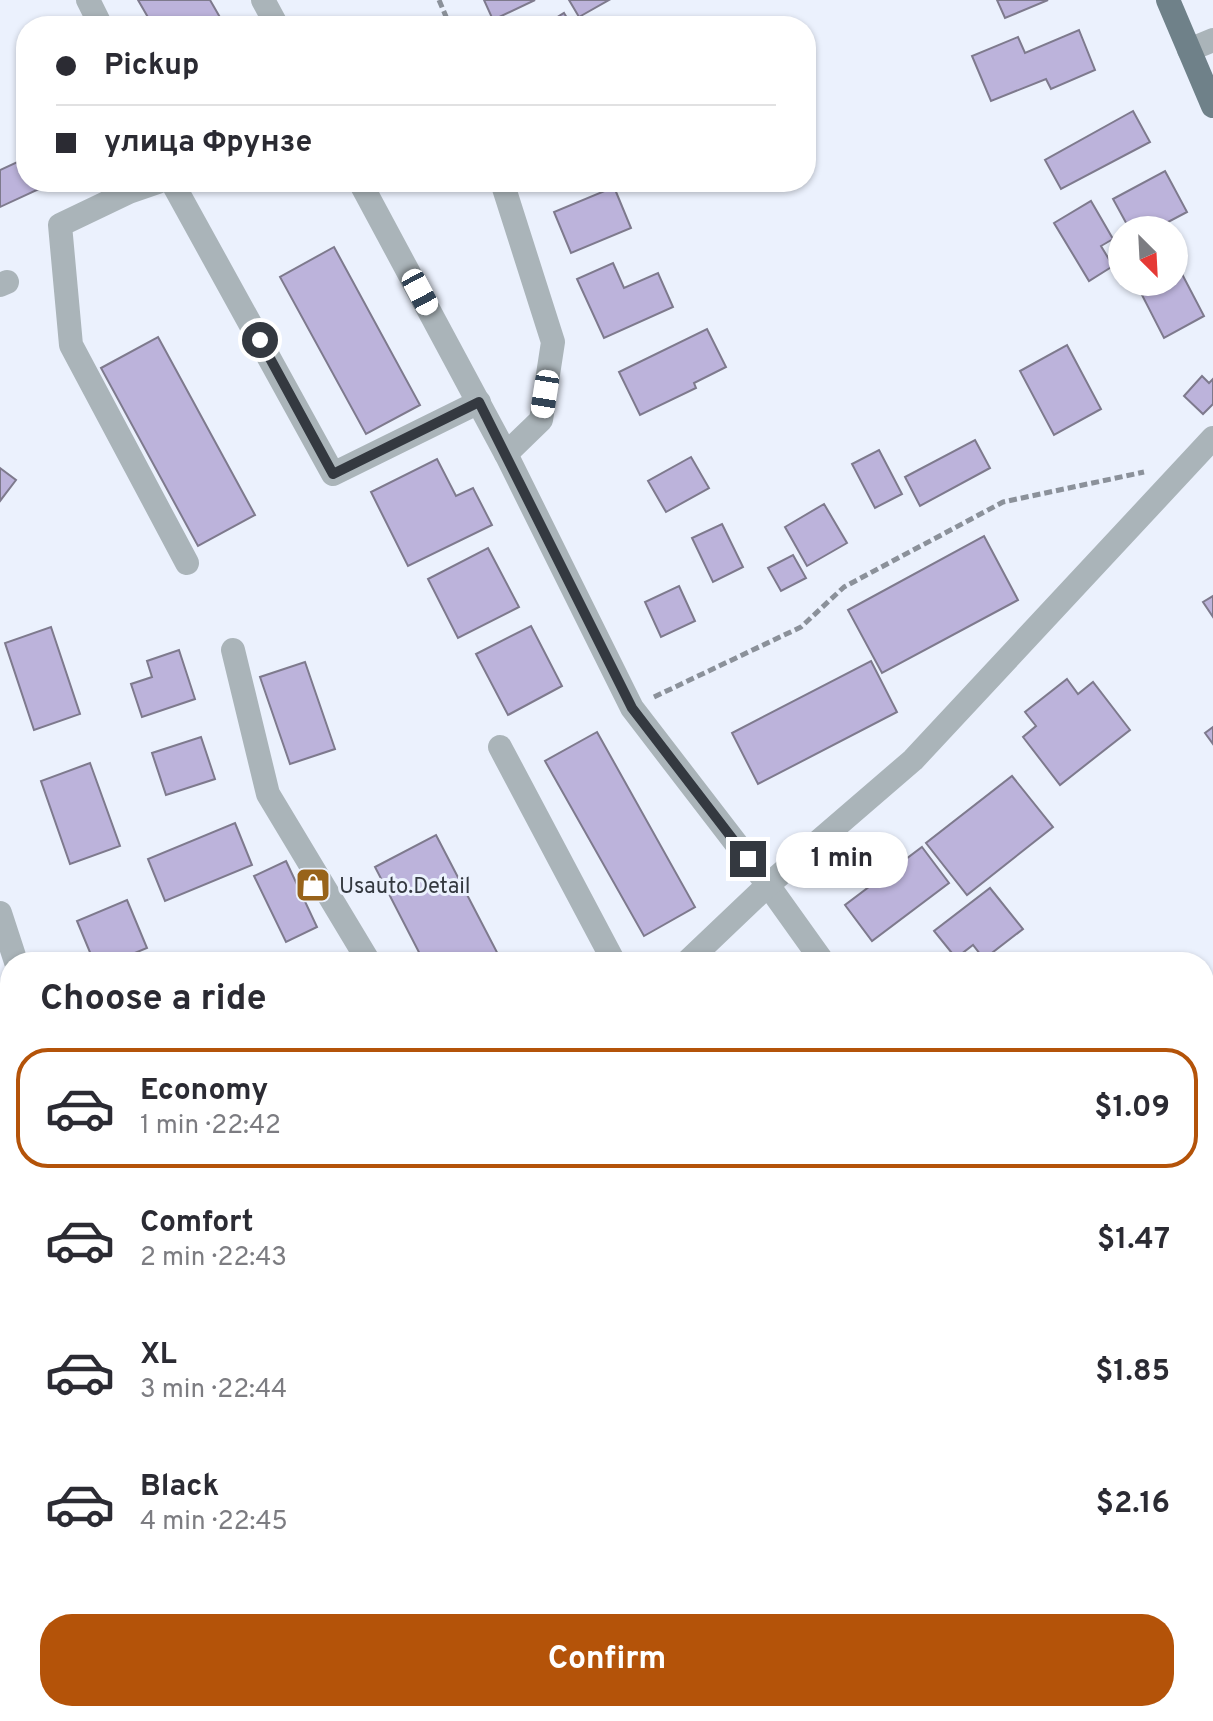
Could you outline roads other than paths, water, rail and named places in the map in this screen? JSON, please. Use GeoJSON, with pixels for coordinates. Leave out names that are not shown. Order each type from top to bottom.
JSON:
{"type":"FeatureCollection","features":[{"type":"Feature","properties":{"kind":"main road"},"geometry":{"type":"LineString","coordinates":[[1168,0],[1213,106]]}},
{"type":"Feature","properties":{"kind":"street"},"geometry":{"type":"LineString","coordinates":[[1189,50],[1213,40]]}},
{"type":"Feature","properties":{"kind":"street"},"geometry":{"type":"LineString","coordinates":[[129,192],[60,225],[71,345],[187,563]]}},
{"type":"Feature","properties":{"kind":"street"},"geometry":{"type":"LineString","coordinates":[[178,192],[333,474],[479,402]]}},
{"type":"Feature","properties":{"kind":"street"},"geometry":{"type":"LineString","coordinates":[[365,192],[506,454],[632,708],[816,952]]}},
{"type":"Feature","properties":{"kind":"street"},"geometry":{"type":"LineString","coordinates":[[505,192],[553,342],[541,420],[506,454]]}},
{"type":"Feature","properties":{"kind":"street"},"geometry":{"type":"LineString","coordinates":[[708,952],[768,885],[913,760],[1213,438]]}},
{"type":"Feature","properties":{"kind":"street"},"geometry":{"type":"LineString","coordinates":[[233,650],[268,794],[363,952]]}},
{"type":"Feature","properties":{"kind":"street"},"geometry":{"type":"LineString","coordinates":[[500,747],[609,952]]}},
{"type":"Feature","properties":{"kind":"street"},"geometry":{"type":"LineString","coordinates":[[0,913],[13,952]]}},
{"type":"Feature","properties":{"kind":"place","name":"Usauto.Detail"},"geometry":{"type":"Point","coordinates":[313,885]}}]}
